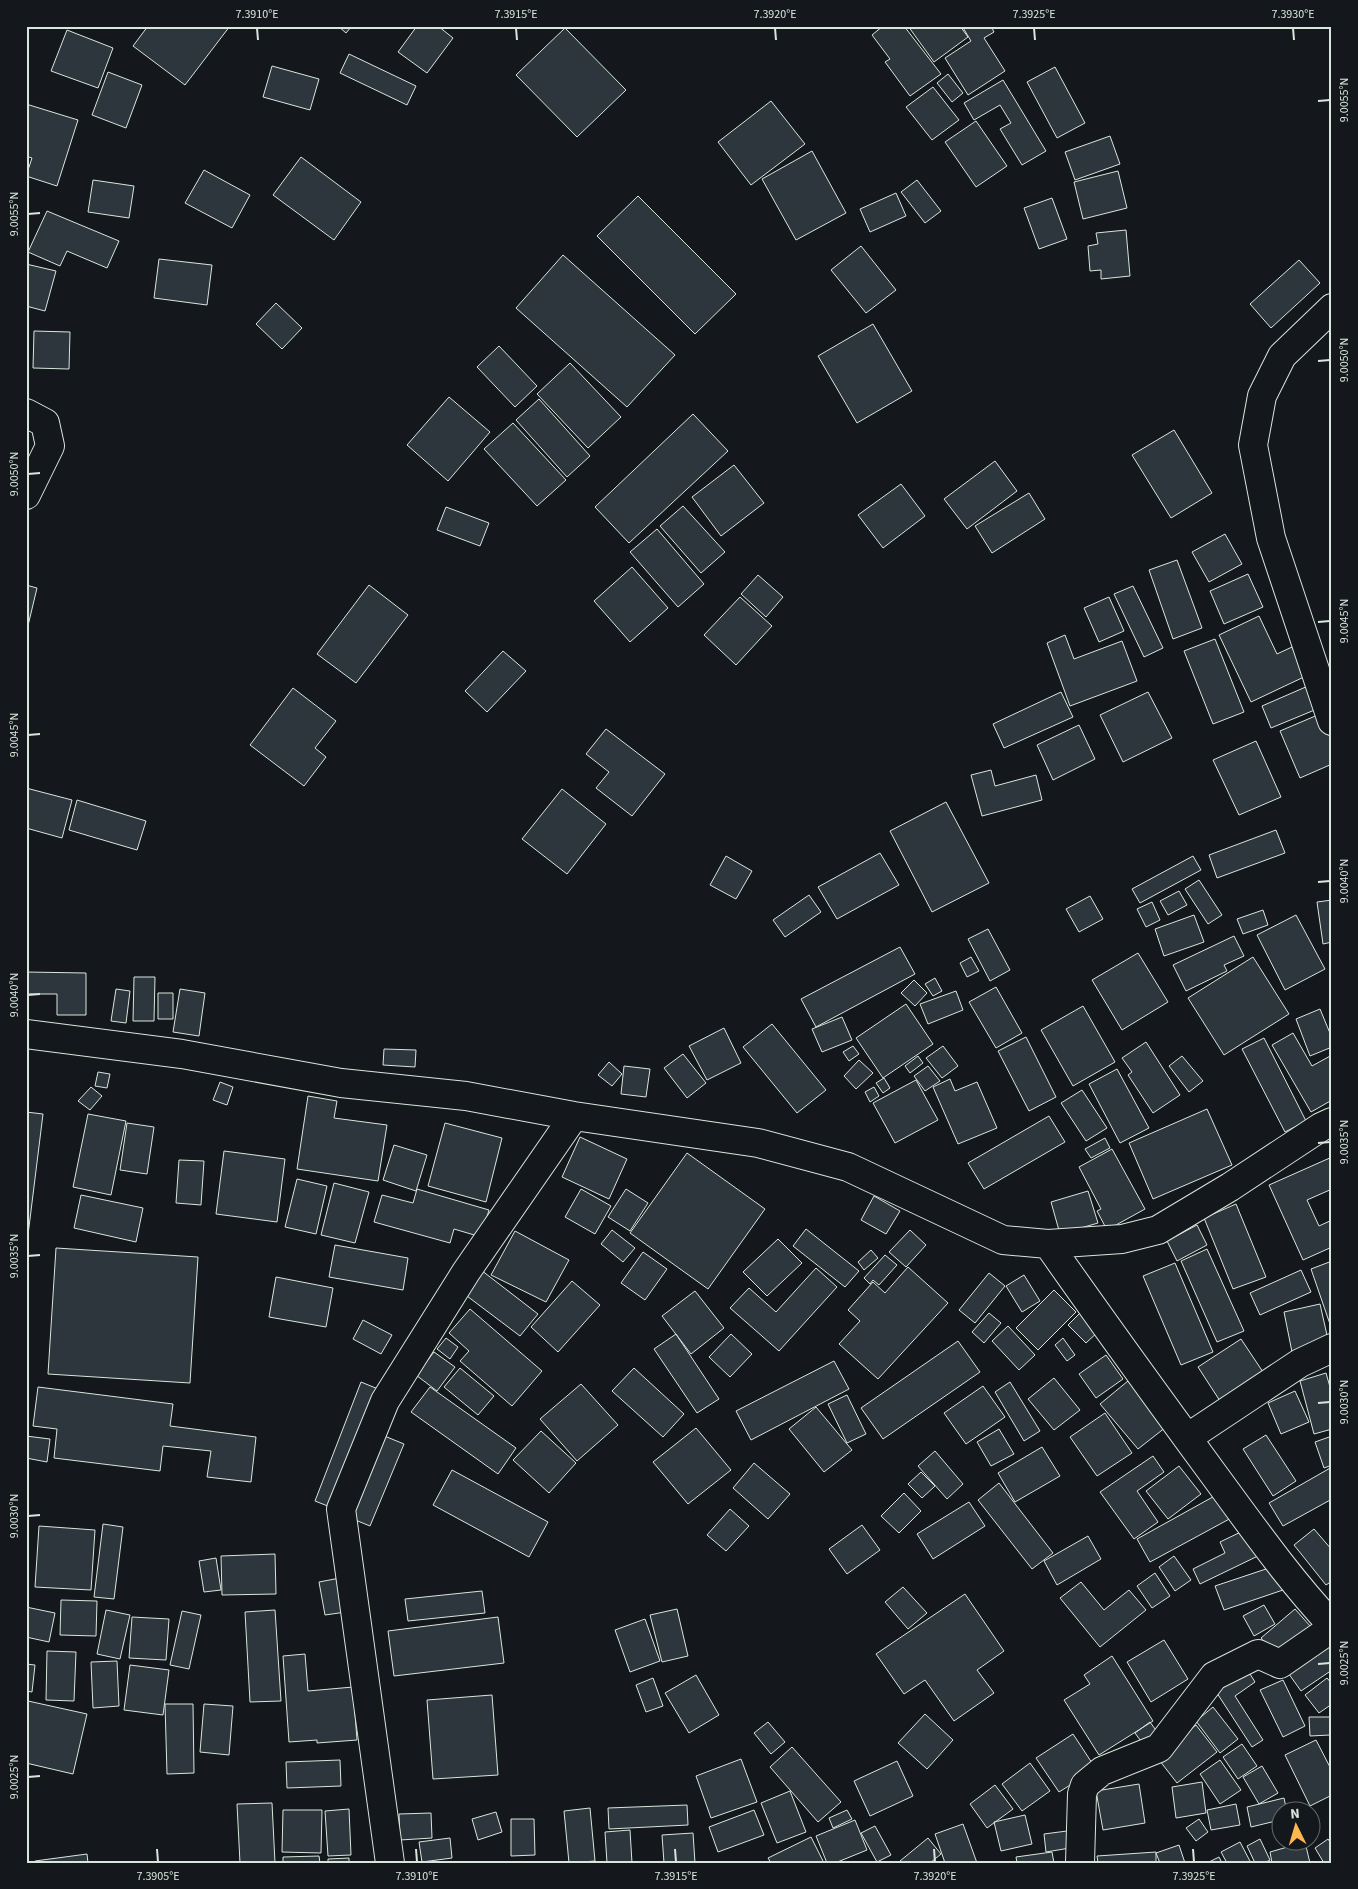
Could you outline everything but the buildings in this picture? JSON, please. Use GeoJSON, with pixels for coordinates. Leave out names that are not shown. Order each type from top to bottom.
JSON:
{"type":"FeatureCollection","features":[{"type":"Feature","properties":{"kind":"street"},"geometry":{"type":"LineString","coordinates":[[1332,308],[1282,356],[1262,396],[1253,445],[1271,538],[1332,721]]}},
{"type":"Feature","properties":{"kind":"street"},"geometry":{"type":"LineString","coordinates":[[26,413],[45,423],[50,446],[26,495]]}},
{"type":"Feature","properties":{"kind":"street"},"geometry":{"type":"LineString","coordinates":[[26,1034],[182,1054],[341,1083],[466,1096],[574,1116],[758,1144],[848,1168],[1003,1240],[1048,1244],[1122,1239],[1158,1230],[1230,1187],[1321,1127],[1332,1122]]}},
{"type":"Feature","properties":{"kind":"street"},"geometry":{"type":"LineString","coordinates":[[390,1863],[342,1509],[385,1401],[466,1272],[574,1116]]}},
{"type":"Feature","properties":{"kind":"street"},"geometry":{"type":"LineString","coordinates":[[1048,1244],[1187,1438],[1306,1597],[1332,1627],[1280,1664],[1258,1654],[1214,1676],[1158,1748],[1102,1771],[1085,1785],[1082,1794],[1080,1863]]}},
{"type":"Feature","properties":{"kind":"street"},"geometry":{"type":"LineString","coordinates":[[1187,1438],[1300,1363],[1332,1348]]}}]}
